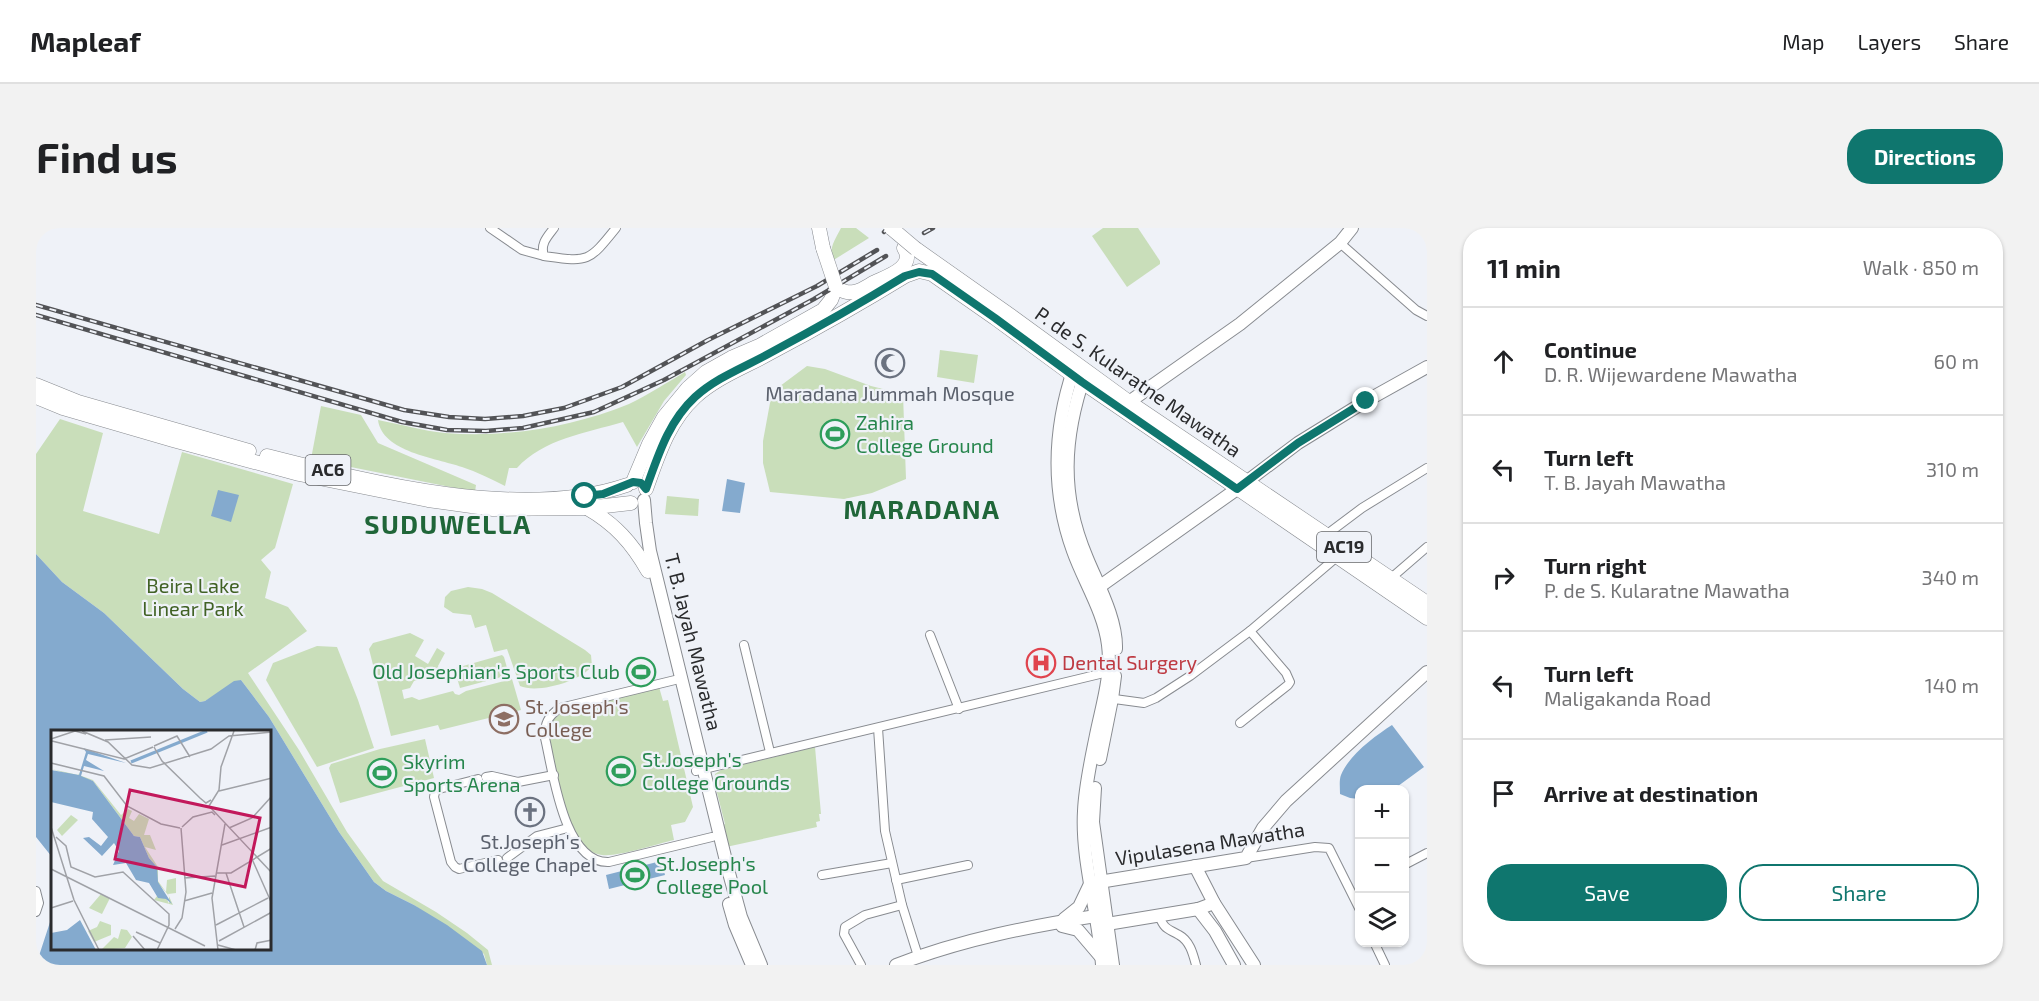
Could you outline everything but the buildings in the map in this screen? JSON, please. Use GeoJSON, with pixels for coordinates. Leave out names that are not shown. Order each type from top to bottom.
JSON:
{"type":"FeatureCollection","features":[{"type":"Feature","properties":{"kind":"main road"},"geometry":{"type":"LineString","coordinates":[[819,228],[836,287],[844,292],[855,292],[903,273],[906,252],[910,249],[880,228]]}},
{"type":"Feature","properties":{"kind":"main road","name":"P. de S. Kularatne Mawatha"},"geometry":{"type":"LineString","coordinates":[[891,228],[910,249],[1079,372],[1242,486],[1326,535],[1427,603]]}},
{"type":"Feature","properties":{"kind":"main road"},"geometry":{"type":"LineString","coordinates":[[1129,402],[1240,324],[1340,243],[1352,228]]}},
{"type":"Feature","properties":{"kind":"main road","name":"P. de S. Kularatne Mawatha"},"geometry":{"type":"LineString","coordinates":[[903,273],[932,274],[995,318],[1129,402],[1338,556],[1427,618]]}},
{"type":"Feature","properties":{"kind":"main road","name":"T. B. Jayah Mawatha"},"geometry":{"type":"LineString","coordinates":[[630,484],[664,417],[688,388],[768,355],[903,273]]}},
{"type":"Feature","properties":{"kind":"main road","name":"T. B. Jayah Mawatha"},"geometry":{"type":"LineString","coordinates":[[761,965],[741,917],[675,680],[648,571],[639,499],[665,438],[680,414],[710,378],[823,310],[831,300],[836,287]]}},
{"type":"Feature","properties":{"kind":"main road"},"geometry":{"type":"LineString","coordinates":[[1099,587],[1308,437],[1427,367]]}},
{"type":"Feature","properties":{"kind":"main road"},"geometry":{"type":"LineString","coordinates":[[1079,372],[1066,469],[1071,509],[1082,546],[1112,624],[1116,644],[1093,796],[1095,882],[1113,965]]}},
{"type":"Feature","properties":{"kind":"main road"},"geometry":{"type":"LineString","coordinates":[[1079,372],[1058,433],[1056,465],[1059,499],[1073,551],[1100,614],[1108,644],[1108,699]]}},
{"type":"Feature","properties":{"kind":"main road","name":"AC6"},"geometry":{"type":"LineString","coordinates":[[36,385],[78,402],[300,469]]}},
{"type":"Feature","properties":{"kind":"main road","name":"AC6"},"geometry":{"type":"LineString","coordinates":[[36,397],[63,408],[173,440],[493,509],[587,508],[639,499]]}},
{"type":"Feature","properties":{"kind":"main road"},"geometry":{"type":"LineString","coordinates":[[641,483],[639,499],[628,501],[624,493],[630,484],[641,483]]}},
{"type":"Feature","properties":{"kind":"main road","name":"AC6"},"geometry":{"type":"LineString","coordinates":[[429,496],[535,499],[603,494],[630,484]]}},
{"type":"Feature","properties":{"kind":"main road","name":"T. B. Jayah Mawatha"},"geometry":{"type":"LineString","coordinates":[[639,499],[700,770],[712,837],[735,925],[752,965]]}},
{"type":"Feature","properties":{"kind":"main road"},"geometry":{"type":"LineString","coordinates":[[587,508],[613,525],[625,537],[648,571]]}},
{"type":"Feature","properties":{"kind":"main road"},"geometry":{"type":"LineString","coordinates":[[1246,858],[1263,828],[1286,801],[1427,672]]}},
{"type":"Feature","properties":{"kind":"main road","name":"Vipulasena Mawatha"},"geometry":{"type":"LineString","coordinates":[[1095,882],[1246,858]]}},
{"type":"Feature","properties":{"kind":"main road"},"geometry":{"type":"LineString","coordinates":[[1195,866],[1214,903],[1254,965]]}},
{"type":"Feature","properties":{"kind":"main road"},"geometry":{"type":"LineString","coordinates":[[1062,923],[1079,907],[1095,882]]}},
{"type":"Feature","properties":{"kind":"main road"},"geometry":{"type":"LineString","coordinates":[[896,965],[918,956],[994,934],[1062,923],[1159,916],[1198,909],[1214,903]]}},
{"type":"Feature","properties":{"kind":"main road"},"geometry":{"type":"LineString","coordinates":[[1198,909],[1215,931],[1234,965]]}},
{"type":"Feature","properties":{"kind":"main road"},"geometry":{"type":"LineString","coordinates":[[1102,920],[1102,961]]}},
{"type":"Feature","properties":{"kind":"main road"},"geometry":{"type":"LineString","coordinates":[[1062,923],[1078,930],[1102,961]]}},
{"type":"Feature","properties":{"kind":"street"},"geometry":{"type":"LineString","coordinates":[[490,228],[522,250],[533,254],[580,259],[589,258],[597,252],[616,228]]}},
{"type":"Feature","properties":{"kind":"street"},"geometry":{"type":"LineString","coordinates":[[544,256],[543,244],[554,228]]}},
{"type":"Feature","properties":{"kind":"street"},"geometry":{"type":"LineString","coordinates":[[1340,243],[1416,310],[1427,316]]}},
{"type":"Feature","properties":{"kind":"street"},"geometry":{"type":"LineString","coordinates":[[1326,535],[1362,508],[1427,468]]}},
{"type":"Feature","properties":{"kind":"street"},"geometry":{"type":"LineString","coordinates":[[1390,579],[1427,547]]}},
{"type":"Feature","properties":{"kind":"street"},"geometry":{"type":"LineString","coordinates":[[1108,699],[1144,703],[1156,698],[1190,676],[1250,630],[1338,556]]}},
{"type":"Feature","properties":{"kind":"street"},"geometry":{"type":"LineString","coordinates":[[1240,723],[1290,682],[1286,673],[1250,630]]}},
{"type":"Feature","properties":{"kind":"street"},"geometry":{"type":"LineString","coordinates":[[930,635],[959,709]]}},
{"type":"Feature","properties":{"kind":"street"},"geometry":{"type":"LineString","coordinates":[[744,645],[770,752]]}},
{"type":"Feature","properties":{"kind":"street"},"geometry":{"type":"LineString","coordinates":[[700,770],[1108,672]]}},
{"type":"Feature","properties":{"kind":"street"},"geometry":{"type":"LineString","coordinates":[[675,680],[560,708],[551,714],[544,730],[554,775],[568,828],[585,854],[599,862],[609,862],[712,837]]}},
{"type":"Feature","properties":{"kind":"street"},"geometry":{"type":"LineString","coordinates":[[878,728],[885,831],[902,905],[918,956]]}},
{"type":"Feature","properties":{"kind":"street"},"geometry":{"type":"LineString","coordinates":[[554,775],[518,782],[492,776],[439,789],[435,792],[434,797],[452,865],[459,868],[502,859],[537,836],[568,828]]}},
{"type":"Feature","properties":{"kind":"street","name":"Vipulasena Mawatha"},"geometry":{"type":"LineString","coordinates":[[1246,858],[1315,847],[1329,848],[1355,890]]}},
{"type":"Feature","properties":{"kind":"street"},"geometry":{"type":"LineString","coordinates":[[1409,862],[1427,853]]}},
{"type":"Feature","properties":{"kind":"street"},"geometry":{"type":"LineString","coordinates":[[822,875],[892,862]]}},
{"type":"Feature","properties":{"kind":"street"},"geometry":{"type":"LineString","coordinates":[[896,880],[968,865]]}},
{"type":"Feature","properties":{"kind":"street"},"geometry":{"type":"LineString","coordinates":[[36,891],[39,903],[36,912]]}},
{"type":"Feature","properties":{"kind":"street"},"geometry":{"type":"LineString","coordinates":[[861,965],[844,934],[845,927],[865,915],[902,905]]}},
{"type":"Feature","properties":{"kind":"street"},"geometry":{"type":"LineString","coordinates":[[1159,916],[1164,927],[1181,936],[1191,947],[1196,965]]}},
{"type":"Feature","properties":{"kind":"street"},"geometry":{"type":"LineString","coordinates":[[1376,947],[1385,965]]}},
{"type":"Feature","properties":{"kind":"green space"},"geometry":{"type":"Polygon","coordinates":[[[841,228],[856,228],[869,238],[832,261],[832,248],[841,228]]]}},
{"type":"Feature","properties":{"kind":"green space"},"geometry":{"type":"Polygon","coordinates":[[[1103,228],[1138,228],[1160,264],[1127,287],[1092,236],[1103,228]]]}},
{"type":"Feature","properties":{"kind":"green space"},"geometry":{"type":"Polygon","coordinates":[[[940,350],[978,355],[974,383],[937,377],[940,350]]]}},
{"type":"Feature","properties":{"kind":"green space","name":"Zahira College Ground"},"geometry":{"type":"Polygon","coordinates":[[[807,366],[825,369],[871,386],[903,394],[906,479],[872,493],[844,499],[770,492],[763,463],[763,441],[772,392],[807,366]]]}},
{"type":"Feature","properties":{"kind":"green space"},"geometry":{"type":"Polygon","coordinates":[[[685,372],[686,375],[664,401],[637,447],[623,422],[566,438],[539,450],[517,468],[509,468],[505,486],[468,469],[399,447],[382,431],[378,420],[445,433],[492,434],[539,429],[585,419],[629,404],[685,372]]]}},
{"type":"Feature","properties":{"kind":"green space"},"geometry":{"type":"Polygon","coordinates":[[[321,406],[361,415],[378,443],[476,485],[475,492],[311,459],[321,406]]]}},
{"type":"Feature","properties":{"kind":"green space","name":"Beira Lake Linear Park"},"geometry":{"type":"Polygon","coordinates":[[[60,419],[103,433],[83,511],[159,534],[182,452],[293,484],[275,548],[261,560],[271,572],[265,598],[288,607],[307,631],[248,673],[299,750],[347,832],[383,881],[467,933],[488,950],[492,965],[487,965],[484,954],[414,905],[386,891],[374,882],[339,832],[269,717],[241,680],[200,702],[183,689],[104,613],[62,582],[36,554],[36,454],[60,419]]]}},
{"type":"Feature","properties":{"kind":"green space"},"geometry":{"type":"Polygon","coordinates":[[[667,496],[699,499],[698,516],[665,514],[667,496]]]}},
{"type":"Feature","properties":{"kind":"green space"},"geometry":{"type":"Polygon","coordinates":[[[468,587],[492,593],[585,650],[591,655],[592,666],[579,677],[559,685],[537,688],[520,686],[507,649],[494,652],[486,625],[475,628],[471,615],[453,613],[444,607],[445,597],[451,591],[468,587]]]}},
{"type":"Feature","properties":{"kind":"green space"},"geometry":{"type":"Polygon","coordinates":[[[410,633],[424,640],[415,656],[428,664],[437,648],[445,653],[438,666],[440,674],[414,681],[410,688],[402,690],[404,699],[412,697],[419,700],[453,691],[459,695],[466,691],[512,679],[521,710],[440,730],[438,725],[391,736],[369,649],[373,643],[410,633]]]}},
{"type":"Feature","properties":{"kind":"green space"},"geometry":{"type":"Polygon","coordinates":[[[317,646],[337,647],[374,748],[317,767],[266,680],[273,663],[317,646]]]}},
{"type":"Feature","properties":{"kind":"green space"},"geometry":{"type":"Polygon","coordinates":[[[502,655],[509,675],[460,688],[456,668],[502,655]]]}},
{"type":"Feature","properties":{"kind":"green space","name":"St.Joseph's College Grounds"},"geometry":{"type":"Polygon","coordinates":[[[659,687],[663,701],[668,700],[693,807],[685,822],[671,825],[674,840],[628,852],[602,855],[589,850],[579,839],[570,823],[558,784],[548,734],[550,725],[554,719],[569,710],[659,687]]]}},
{"type":"Feature","properties":{"kind":"green space","name":"Skyrim Sports Arena"},"geometry":{"type":"Polygon","coordinates":[[[425,739],[434,778],[340,803],[329,768],[331,764],[380,749],[425,739]]]}},
{"type":"Feature","properties":{"kind":"green space"},"geometry":{"type":"Polygon","coordinates":[[[815,747],[821,814],[819,814],[820,821],[816,822],[817,827],[726,847],[721,826],[725,824],[714,781],[715,774],[721,770],[815,747]]]}},
{"type":"Feature","properties":{"kind":"water"},"geometry":{"type":"Polygon","coordinates":[[[727,479],[745,483],[740,513],[722,511],[727,479]]]}},
{"type":"Feature","properties":{"kind":"water"},"geometry":{"type":"Polygon","coordinates":[[[218,490],[239,495],[231,522],[211,516],[218,490]]]}},
{"type":"Feature","properties":{"kind":"water"},"geometry":{"type":"Polygon","coordinates":[[[36,554],[62,582],[104,613],[183,689],[200,702],[234,681],[241,680],[269,717],[339,832],[374,882],[447,925],[482,951],[487,965],[36,965],[51,919],[51,950],[272,950],[272,730],[51,730],[51,856],[36,837],[36,554]]]}},
{"type":"Feature","properties":{"kind":"water"},"geometry":{"type":"Polygon","coordinates":[[[1392,725],[1424,767],[1399,785],[1355,785],[1355,799],[1340,794],[1340,777],[1345,768],[1356,753],[1392,725]]]}},
{"type":"Feature","properties":{"kind":"water","name":"St.Joseph's College Pool"},"geometry":{"type":"Polygon","coordinates":[[[661,861],[665,875],[609,889],[606,875],[661,861]]]}},
{"type":"Feature","properties":{"kind":"railway"},"geometry":{"type":"LineString","coordinates":[[884,232],[888,228]]}},
{"type":"Feature","properties":{"kind":"railway"},"geometry":{"type":"LineString","coordinates":[[924,233],[933,228]]}},
{"type":"Feature","properties":{"kind":"railway"},"geometry":{"type":"LineString","coordinates":[[36,305],[404,410],[449,417],[485,419],[523,416],[564,408],[622,387],[708,340],[817,286],[877,250]]}},
{"type":"Feature","properties":{"kind":"railway"},"geometry":{"type":"LineString","coordinates":[[36,315],[402,422],[447,430],[486,431],[523,428],[594,412],[664,380],[814,299],[886,256]]}},
{"type":"Feature","properties":{"kind":"place","name":"Maradana Jummah Mosque"},"geometry":{"type":"Point","coordinates":[890,363]}},
{"type":"Feature","properties":{"kind":"place","name":"Zahira College Ground"},"geometry":{"type":"Point","coordinates":[835,434]}},
{"type":"Feature","properties":{"kind":"place","name":"Dental Surgery"},"geometry":{"type":"Point","coordinates":[1041,663]}},
{"type":"Feature","properties":{"kind":"place","name":"Old Josephian's Sports Club"},"geometry":{"type":"Point","coordinates":[641,672]}},
{"type":"Feature","properties":{"kind":"place","name":"St. Joseph's College"},"geometry":{"type":"Point","coordinates":[504,719]}},
{"type":"Feature","properties":{"kind":"place","name":"St.Joseph's College Grounds"},"geometry":{"type":"Point","coordinates":[621,771]}},
{"type":"Feature","properties":{"kind":"place","name":"Skyrim Sports Arena"},"geometry":{"type":"Point","coordinates":[382,773]}},
{"type":"Feature","properties":{"kind":"place","name":"St.Joseph's College Chapel"},"geometry":{"type":"Point","coordinates":[530,812]}},
{"type":"Feature","properties":{"kind":"place","name":"St.Joseph's College Pool"},"geometry":{"type":"Point","coordinates":[635,875]}},
{"type":"Feature","properties":{"kind":"district","name":"MARADANA"},"geometry":{"type":"Point","coordinates":[922,510]}},
{"type":"Feature","properties":{"kind":"district","name":"SUDUWELLA"},"geometry":{"type":"Point","coordinates":[448,525]}},
{"type":"Feature","properties":{"kind":"route"},"geometry":{"type":"LineString","coordinates":[[585,496],[603,494],[633,482],[641,483],[646,489],[665,438],[680,414],[695,397],[738,368],[768,355],[905,276],[919,272],[932,274],[1082,382],[1237,489],[1298,443],[1366,401]]}}]}
